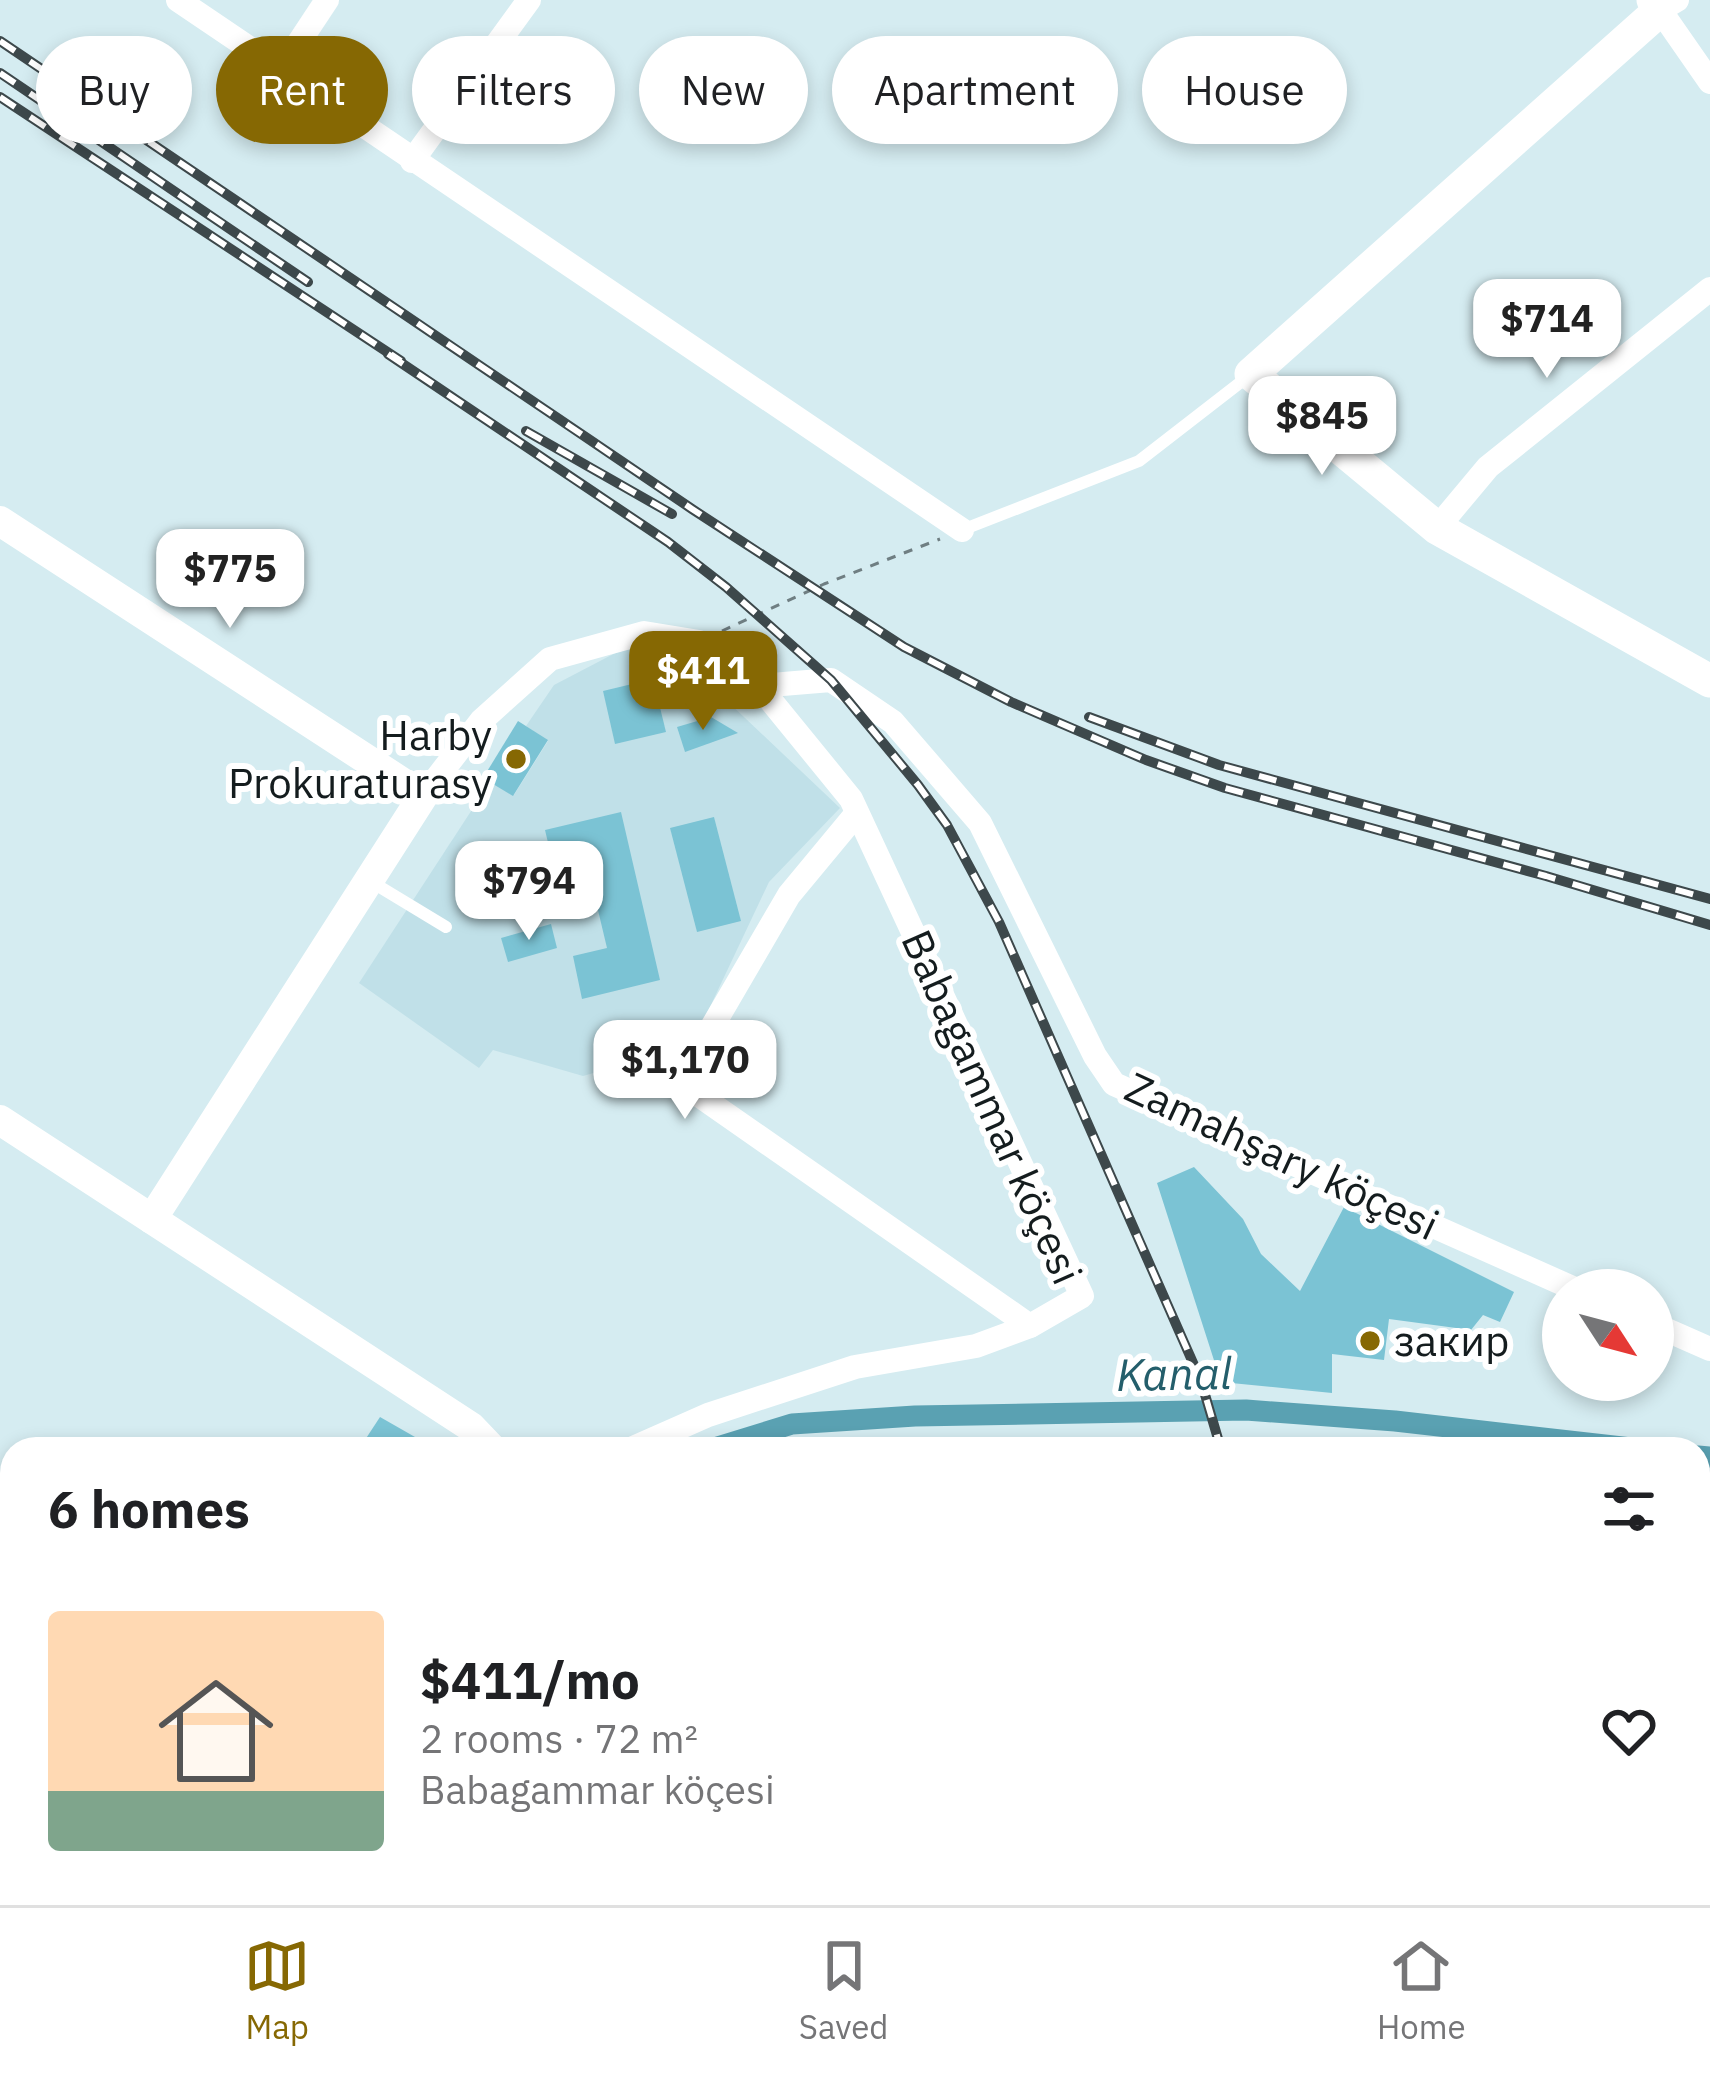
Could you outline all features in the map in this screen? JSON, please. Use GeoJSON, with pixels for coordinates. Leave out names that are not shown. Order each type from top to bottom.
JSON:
{"type":"FeatureCollection","features":[{"type":"Feature","properties":{"kind":"main road"},"geometry":{"type":"LineString","coordinates":[[1663,3],[1251,374],[1437,528],[1710,681]]}},
{"type":"Feature","properties":{"kind":"street"},"geometry":{"type":"LineString","coordinates":[[178,0],[233,36]]}},
{"type":"Feature","properties":{"kind":"street"},"geometry":{"type":"LineString","coordinates":[[303,36],[327,0]]}},
{"type":"Feature","properties":{"kind":"street"},"geometry":{"type":"LineString","coordinates":[[412,161],[529,0]]}},
{"type":"Feature","properties":{"kind":"street"},"geometry":{"type":"LineString","coordinates":[[1663,3],[1710,82]]}},
{"type":"Feature","properties":{"kind":"street"},"geometry":{"type":"LineString","coordinates":[[388,144],[962,530]]}},
{"type":"Feature","properties":{"kind":"street"},"geometry":{"type":"LineString","coordinates":[[1437,528],[1488,467],[1710,289]]}},
{"type":"Feature","properties":{"kind":"street"},"geometry":{"type":"LineString","coordinates":[[0,521],[423,796],[152,1219]]}},
{"type":"Feature","properties":{"kind":"street","name":"Babagammar köçesi"},"geometry":{"type":"LineString","coordinates":[[423,796],[481,721],[550,659],[644,633],[699,642],[759,686],[851,799],[1082,1296],[1030,1326],[976,1346],[855,1367],[708,1415],[658,1437]]}},
{"type":"Feature","properties":{"kind":"street","name":"Zamahşary köçesi"},"geometry":{"type":"LineString","coordinates":[[759,686],[831,680],[893,722],[980,823],[1095,1056],[1114,1084],[1542,1274]]}},
{"type":"Feature","properties":{"kind":"street"},"geometry":{"type":"LineString","coordinates":[[857,813],[789,896],[680,1082],[1030,1326]]}},
{"type":"Feature","properties":{"kind":"street"},"geometry":{"type":"LineString","coordinates":[[0,1120],[481,1437]]}},
{"type":"Feature","properties":{"kind":"street"},"geometry":{"type":"LineString","coordinates":[[1674,1333],[1710,1349]]}},
{"type":"Feature","properties":{"kind":"lane"},"geometry":{"type":"LineString","coordinates":[[962,530],[1139,461],[1251,374]]}},
{"type":"Feature","properties":{"kind":"lane"},"geometry":{"type":"LineString","coordinates":[[369,880],[446,928]]}},
{"type":"Feature","properties":{"kind":"path"},"geometry":{"type":"LineString","coordinates":[[699,642],[824,584],[962,530]]}},
{"type":"Feature","properties":{"kind":"shaded area"},"geometry":{"type":"Polygon","coordinates":[[[623,649],[685,661],[840,808],[769,882],[692,1045],[583,1076],[493,1050],[479,1068],[359,983],[490,782],[514,795],[548,741],[526,726],[554,685],[623,649]]]}},
{"type":"Feature","properties":{"kind":"building"},"geometry":{"type":"Polygon","coordinates":[[[653,679],[666,732],[615,744],[603,691],[653,679]]]}},
{"type":"Feature","properties":{"kind":"building"},"geometry":{"type":"Polygon","coordinates":[[[711,717],[738,733],[685,752],[677,727],[711,717]]]}},
{"type":"Feature","properties":{"kind":"building","name":"Harby Prokuraturasy"},"geometry":{"type":"Polygon","coordinates":[[[518,721],[548,740],[513,796],[483,778],[518,721]]]}},
{"type":"Feature","properties":{"kind":"building"},"geometry":{"type":"Polygon","coordinates":[[[621,812],[660,980],[582,999],[573,956],[607,948],[587,864],[555,872],[545,830],[621,812]]]}},
{"type":"Feature","properties":{"kind":"building"},"geometry":{"type":"Polygon","coordinates":[[[714,817],[741,921],[697,932],[670,828],[714,817]]]}},
{"type":"Feature","properties":{"kind":"building"},"geometry":{"type":"Polygon","coordinates":[[[551,924],[557,948],[508,962],[501,938],[551,924]]]}},
{"type":"Feature","properties":{"kind":"building"},"geometry":{"type":"Polygon","coordinates":[[[1194,1167],[1243,1219],[1261,1254],[1300,1291],[1344,1207],[1514,1292],[1500,1322],[1483,1315],[1471,1330],[1389,1319],[1384,1360],[1332,1354],[1332,1393],[1221,1382],[1157,1183],[1194,1167]]]}},
{"type":"Feature","properties":{"kind":"building"},"geometry":{"type":"Polygon","coordinates":[[[380,1417],[415,1437],[367,1437],[380,1417]]]}},
{"type":"Feature","properties":{"kind":"waterway","name":"Kanal"},"geometry":{"type":"LineString","coordinates":[[750,1437],[792,1424],[915,1416],[1246,1410],[1535,1437]]}},
{"type":"Feature","properties":{"kind":"railway"},"geometry":{"type":"LineString","coordinates":[[0,41],[904,647],[1011,702],[1225,788],[1710,925]]}},
{"type":"Feature","properties":{"kind":"railway"},"geometry":{"type":"LineString","coordinates":[[0,73],[308,282]]}},
{"type":"Feature","properties":{"kind":"railway"},"geometry":{"type":"LineString","coordinates":[[0,97],[401,361]]}},
{"type":"Feature","properties":{"kind":"railway"},"geometry":{"type":"LineString","coordinates":[[388,354],[668,542],[726,587],[831,680],[918,785],[947,825],[999,922],[1201,1381],[1217,1437]]}},
{"type":"Feature","properties":{"kind":"railway"},"geometry":{"type":"LineString","coordinates":[[526,431],[672,514]]}},
{"type":"Feature","properties":{"kind":"railway"},"geometry":{"type":"LineString","coordinates":[[1089,717],[1219,765],[1710,899]]}},
{"type":"Feature","properties":{"kind":"place","name":"Harby Prokuraturasy"},"geometry":{"type":"Point","coordinates":[516,759]}},
{"type":"Feature","properties":{"kind":"place","name":"закир"},"geometry":{"type":"Point","coordinates":[1370,1341]}}]}
